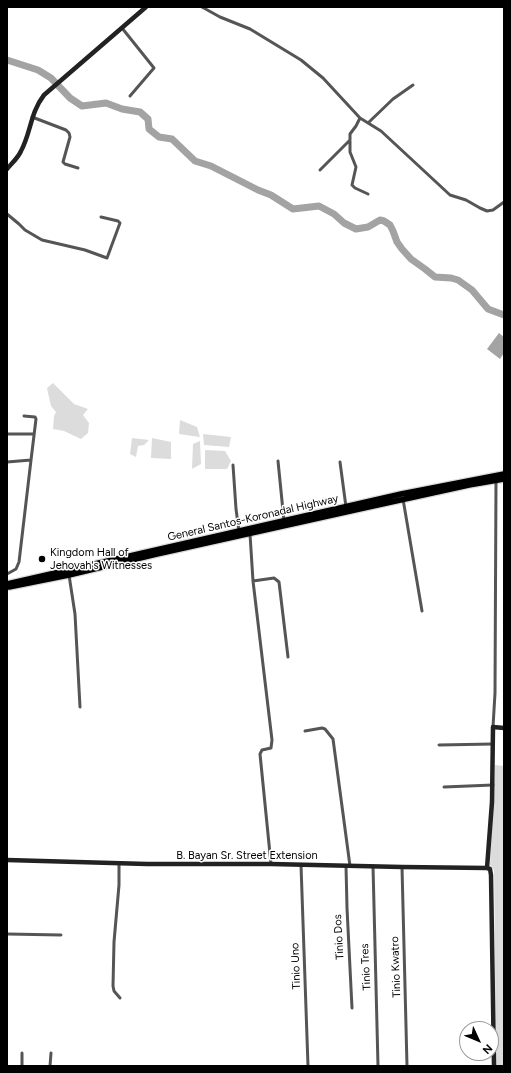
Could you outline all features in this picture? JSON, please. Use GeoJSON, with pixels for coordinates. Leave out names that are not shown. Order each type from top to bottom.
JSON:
{"type":"FeatureCollection","features":[{"type":"Feature","properties":{"kind":"highway","name":"General Santos-Koronadal Highway"},"geometry":{"type":"LineString","coordinates":[[7,584],[249,531],[403,500],[504,474]]}},
{"type":"Feature","properties":{"kind":"highway","name":"General Santos-Koronadal Highway"},"geometry":{"type":"LineString","coordinates":[[249,531],[284,521],[346,507],[469,483],[504,479]]}},
{"type":"Feature","properties":{"kind":"highway","name":"General Santos-Koronadal Highway"},"geometry":{"type":"LineString","coordinates":[[7,587],[69,575],[240,533]]}},
{"type":"Feature","properties":{"kind":"street"},"geometry":{"type":"LineString","coordinates":[[7,169],[21,151],[32,117],[41,99],[62,79],[146,7]]}},
{"type":"Feature","properties":{"kind":"street"},"geometry":{"type":"LineString","coordinates":[[202,7],[220,17],[250,29],[301,60],[323,78],[360,118],[381,131],[450,195],[466,200],[487,211],[493,210],[504,202]]}},
{"type":"Feature","properties":{"kind":"street"},"geometry":{"type":"LineString","coordinates":[[122,28],[154,68],[130,96]]}},
{"type":"Feature","properties":{"kind":"street"},"geometry":{"type":"LineString","coordinates":[[368,123],[393,99],[413,85]]}},
{"type":"Feature","properties":{"kind":"street"},"geometry":{"type":"LineString","coordinates":[[32,117],[66,130],[69,133],[70,137],[63,162],[78,168]]}},
{"type":"Feature","properties":{"kind":"street"},"geometry":{"type":"LineString","coordinates":[[360,118],[350,134],[350,152],[356,167],[352,185],[368,194]]}},
{"type":"Feature","properties":{"kind":"street"},"geometry":{"type":"LineString","coordinates":[[320,170],[350,140]]}},
{"type":"Feature","properties":{"kind":"street"},"geometry":{"type":"LineString","coordinates":[[7,214],[25,230],[42,240],[85,250],[107,258],[120,223],[118,221],[101,217]]}},
{"type":"Feature","properties":{"kind":"street"},"geometry":{"type":"LineString","coordinates":[[7,574],[16,569],[19,562],[36,418],[24,416]]}},
{"type":"Feature","properties":{"kind":"street"},"geometry":{"type":"LineString","coordinates":[[7,434],[34,434]]}},
{"type":"Feature","properties":{"kind":"street"},"geometry":{"type":"LineString","coordinates":[[7,462],[31,460]]}},
{"type":"Feature","properties":{"kind":"street"},"geometry":{"type":"LineString","coordinates":[[278,461],[284,521]]}},
{"type":"Feature","properties":{"kind":"street"},"geometry":{"type":"LineString","coordinates":[[340,462],[346,507]]}},
{"type":"Feature","properties":{"kind":"street"},"geometry":{"type":"LineString","coordinates":[[233,465],[240,533]]}},
{"type":"Feature","properties":{"kind":"street"},"geometry":{"type":"LineString","coordinates":[[494,1066],[491,875],[490,869],[487,868],[493,785],[496,480]]}},
{"type":"Feature","properties":{"kind":"street"},"geometry":{"type":"LineString","coordinates":[[403,500],[422,611]]}},
{"type":"Feature","properties":{"kind":"street"},"geometry":{"type":"LineString","coordinates":[[249,531],[253,581],[272,740],[271,748],[262,750],[260,754],[271,864]]}},
{"type":"Feature","properties":{"kind":"street"},"geometry":{"type":"LineString","coordinates":[[69,575],[75,614],[80,707]]}},
{"type":"Feature","properties":{"kind":"street"},"geometry":{"type":"LineString","coordinates":[[253,581],[274,578],[279,582],[288,657]]}},
{"type":"Feature","properties":{"kind":"street"},"geometry":{"type":"LineString","coordinates":[[493,727],[504,728]]}},
{"type":"Feature","properties":{"kind":"street","name":"Tinio Dos"},"geometry":{"type":"LineString","coordinates":[[305,731],[322,728],[325,729],[333,739],[348,866],[347,908],[352,1008]]}},
{"type":"Feature","properties":{"kind":"street"},"geometry":{"type":"LineString","coordinates":[[439,746],[493,744]]}},
{"type":"Feature","properties":{"kind":"street"},"geometry":{"type":"LineString","coordinates":[[444,787],[493,785]]}},
{"type":"Feature","properties":{"kind":"street","name":"B. Bayan Sr. Street Extension"},"geometry":{"type":"LineString","coordinates":[[7,860],[193,865],[271,864],[487,868]]}},
{"type":"Feature","properties":{"kind":"street"},"geometry":{"type":"LineString","coordinates":[[119,863],[113,986],[114,991],[120,998]]}},
{"type":"Feature","properties":{"kind":"street","name":"Tinio Uno"},"geometry":{"type":"LineString","coordinates":[[301,865],[308,1066]]}},
{"type":"Feature","properties":{"kind":"street","name":"Tinio Tres"},"geometry":{"type":"LineString","coordinates":[[373,866],[378,1066]]}},
{"type":"Feature","properties":{"kind":"street","name":"Tinio Kwatro"},"geometry":{"type":"LineString","coordinates":[[402,867],[407,1007],[407,1066]]}},
{"type":"Feature","properties":{"kind":"street"},"geometry":{"type":"LineString","coordinates":[[7,934],[61,935]]}},
{"type":"Feature","properties":{"kind":"street"},"geometry":{"type":"LineString","coordinates":[[22,1053],[22,1066]]}},
{"type":"Feature","properties":{"kind":"street"},"geometry":{"type":"LineString","coordinates":[[50,1066],[51,1053]]}},
{"type":"Feature","properties":{"kind":"shaded area"},"geometry":{"type":"Polygon","coordinates":[[[499,333],[504,337],[504,353],[500,359],[487,349],[499,333]]]}},
{"type":"Feature","properties":{"kind":"shaded area"},"geometry":{"type":"Polygon","coordinates":[[[53,383],[74,404],[88,409],[83,415],[89,423],[88,433],[81,439],[64,431],[53,429],[54,416],[56,412],[51,406],[47,388],[53,383]]]}},
{"type":"Feature","properties":{"kind":"shaded area"},"geometry":{"type":"Polygon","coordinates":[[[180,420],[197,427],[200,437],[179,434],[180,420]]]}},
{"type":"Feature","properties":{"kind":"shaded area"},"geometry":{"type":"Polygon","coordinates":[[[203,434],[231,437],[229,447],[204,445],[203,434]]]}},
{"type":"Feature","properties":{"kind":"shaded area"},"geometry":{"type":"Polygon","coordinates":[[[132,438],[149,440],[144,445],[138,446],[136,457],[130,454],[132,438]]]}},
{"type":"Feature","properties":{"kind":"shaded area"},"geometry":{"type":"Polygon","coordinates":[[[152,438],[171,442],[171,459],[151,458],[152,438]]]}},
{"type":"Feature","properties":{"kind":"shaded area"},"geometry":{"type":"Polygon","coordinates":[[[200,441],[201,464],[192,469],[193,444],[200,441]]]}},
{"type":"Feature","properties":{"kind":"shaded area"},"geometry":{"type":"Polygon","coordinates":[[[205,450],[225,451],[231,461],[227,469],[205,469],[205,450]]]}},
{"type":"Feature","properties":{"kind":"shaded area"},"geometry":{"type":"Polygon","coordinates":[[[495,765],[504,766],[504,1066],[496,1066],[496,1061],[499,1061],[499,1021],[496,1021],[494,870],[490,865],[495,765]]]}},
{"type":"Feature","properties":{"kind":"waterway"},"geometry":{"type":"LineString","coordinates":[[7,60],[38,70],[51,78],[70,98],[82,106],[106,103],[122,109],[140,112],[148,119],[149,129],[159,137],[172,139],[195,161],[211,166],[271,195],[293,209],[319,206],[334,214],[344,223],[356,229],[368,227],[380,220],[384,221],[390,225],[397,242],[411,259],[435,277],[458,280],[472,290],[488,309],[504,315]]}},
{"type":"Feature","properties":{"kind":"place","name":"Kingdom Hall of Jehovah's Witnesses"},"geometry":{"type":"Point","coordinates":[42,559]}}]}
